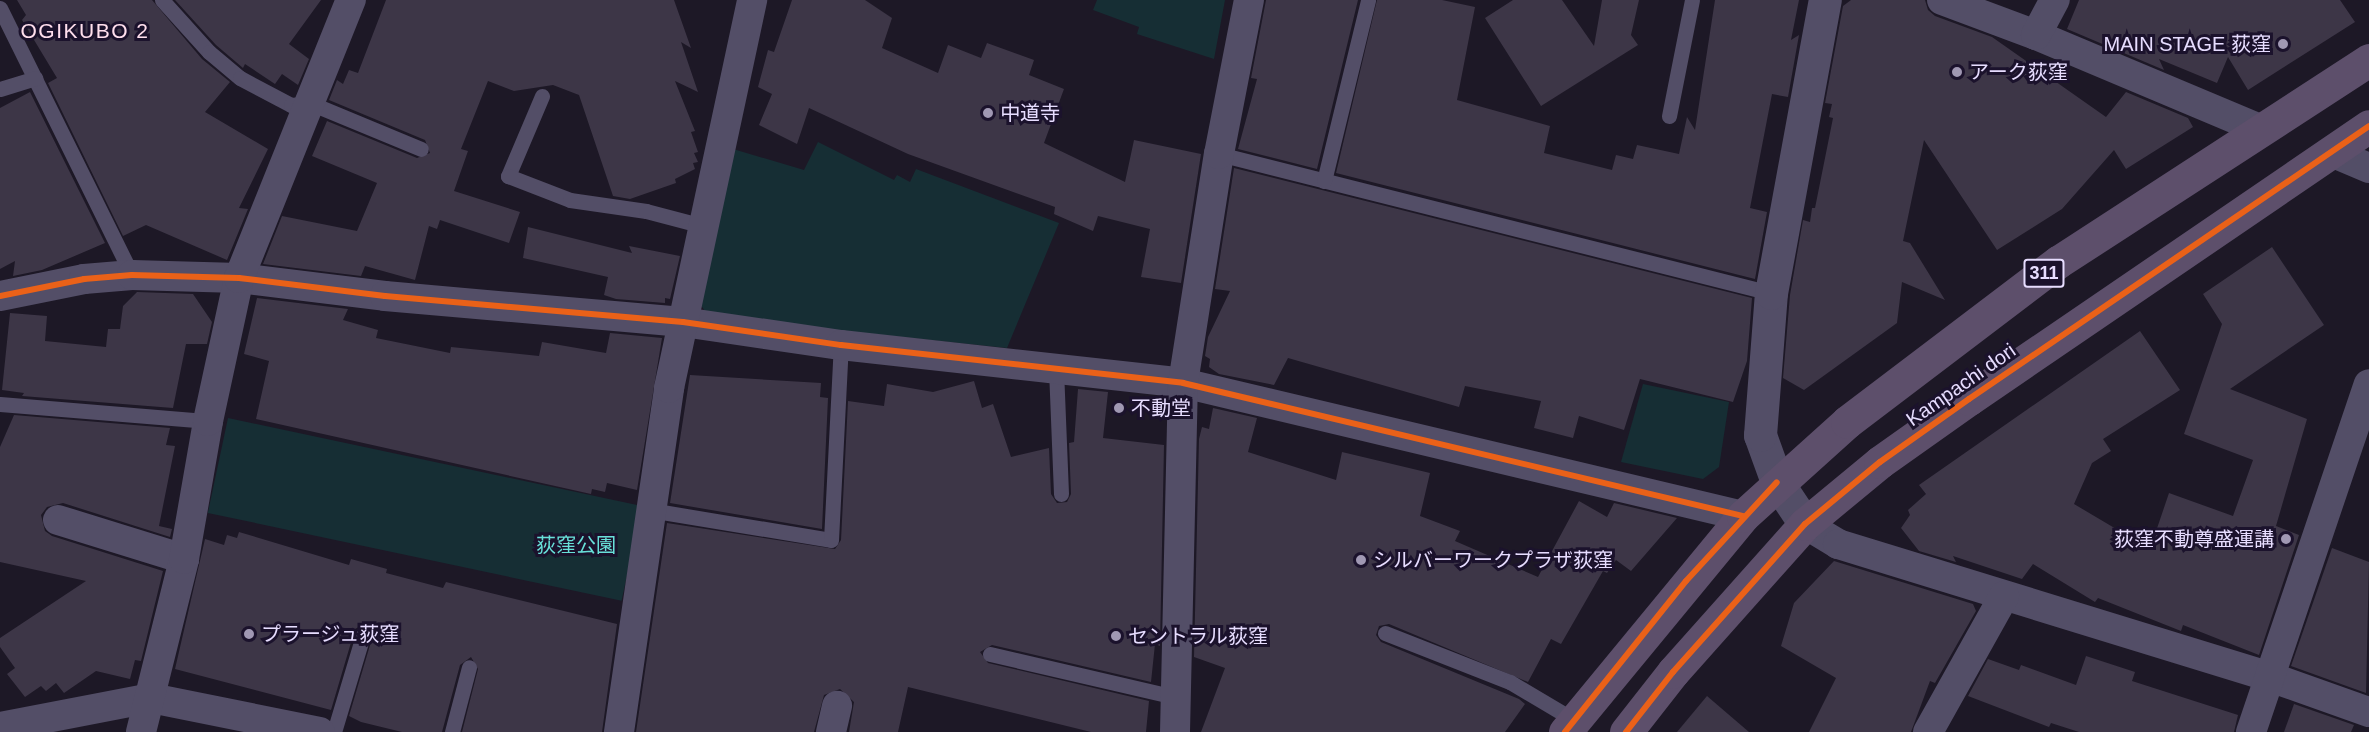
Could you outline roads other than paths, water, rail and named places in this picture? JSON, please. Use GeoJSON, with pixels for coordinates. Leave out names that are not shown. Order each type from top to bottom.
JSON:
{"type":"FeatureCollection","features":[{"type":"Feature","properties":{"kind":"main road","name":"Kampachi dori"},"geometry":{"type":"LineString","coordinates":[[1569,726],[1743,516],[1777,482],[1847,422],[2058,262],[2369,60]]}},
{"type":"Feature","properties":{"kind":"main road","name":"Kampachi dori"},"geometry":{"type":"LineString","coordinates":[[1626,732],[1673,672],[1805,524],[1880,462],[2369,126]]}},
{"type":"Feature","properties":{"kind":"street"},"geometry":{"type":"LineString","coordinates":[[141,732],[184,559],[208,421],[239,278],[351,0]]}},
{"type":"Feature","properties":{"kind":"street"},"geometry":{"type":"LineString","coordinates":[[619,732],[650,510],[683,322],[752,0]]}},
{"type":"Feature","properties":{"kind":"street"},"geometry":{"type":"LineString","coordinates":[[1175,732],[1183,383],[1218,154],[1249,0]]}},
{"type":"Feature","properties":{"kind":"street"},"geometry":{"type":"LineString","coordinates":[[1825,0],[1771,293],[1760,435],[1777,482],[1805,524],[1838,544],[2270,678],[2369,712]]}},
{"type":"Feature","properties":{"kind":"street"},"geometry":{"type":"LineString","coordinates":[[1941,0],[2036,35],[2260,129]]}},
{"type":"Feature","properties":{"kind":"street"},"geometry":{"type":"LineString","coordinates":[[2036,35],[2055,0]]}},
{"type":"Feature","properties":{"kind":"street"},"geometry":{"type":"LineString","coordinates":[[2331,152],[2369,168]]}},
{"type":"Feature","properties":{"kind":"street"},"geometry":{"type":"LineString","coordinates":[[0,296],[74,280],[132,275],[239,278],[396,297],[683,322],[841,345],[1183,383],[1743,516]]}},
{"type":"Feature","properties":{"kind":"street"},"geometry":{"type":"LineString","coordinates":[[2251,732],[2369,384]]}},
{"type":"Feature","properties":{"kind":"street"},"geometry":{"type":"LineString","coordinates":[[58,520],[184,559]]}},
{"type":"Feature","properties":{"kind":"street"},"geometry":{"type":"LineString","coordinates":[[1928,732],[2004,596]]}},
{"type":"Feature","properties":{"kind":"street"},"geometry":{"type":"LineString","coordinates":[[3,719],[151,698],[316,731]]}},
{"type":"Feature","properties":{"kind":"lane"},"geometry":{"type":"LineString","coordinates":[[162,0],[209,52],[240,78],[291,105],[310,103],[421,149]]}},
{"type":"Feature","properties":{"kind":"lane"},"geometry":{"type":"LineString","coordinates":[[1324,181],[1368,0]]}},
{"type":"Feature","properties":{"kind":"lane"},"geometry":{"type":"LineString","coordinates":[[1669,116],[1692,0]]}},
{"type":"Feature","properties":{"kind":"lane"},"geometry":{"type":"LineString","coordinates":[[0,8],[132,275]]}},
{"type":"Feature","properties":{"kind":"lane"},"geometry":{"type":"LineString","coordinates":[[0,90],[35,78]]}},
{"type":"Feature","properties":{"kind":"lane"},"geometry":{"type":"LineString","coordinates":[[542,96],[508,176],[570,200],[646,211],[703,226]]}},
{"type":"Feature","properties":{"kind":"lane"},"geometry":{"type":"LineString","coordinates":[[1218,154],[1771,293]]}},
{"type":"Feature","properties":{"kind":"lane"},"geometry":{"type":"LineString","coordinates":[[650,510],[831,540],[841,345]]}},
{"type":"Feature","properties":{"kind":"lane"},"geometry":{"type":"LineString","coordinates":[[1056,369],[1061,494]]}},
{"type":"Feature","properties":{"kind":"lane"},"geometry":{"type":"LineString","coordinates":[[0,404],[208,421]]}},
{"type":"Feature","properties":{"kind":"lane"},"geometry":{"type":"LineString","coordinates":[[316,731],[364,632]]}},
{"type":"Feature","properties":{"kind":"lane"},"geometry":{"type":"LineString","coordinates":[[1385,633],[1510,682],[1569,726]]}},
{"type":"Feature","properties":{"kind":"lane"},"geometry":{"type":"LineString","coordinates":[[990,654],[1175,697]]}},
{"type":"Feature","properties":{"kind":"lane"},"geometry":{"type":"LineString","coordinates":[[452,732],[469,667]]}},
{"type":"Feature","properties":{"kind":"place","name":"MAIN STAGE 荻窪"},"geometry":{"type":"Point","coordinates":[2283,44]}},
{"type":"Feature","properties":{"kind":"place","name":"アーク荻窪"},"geometry":{"type":"Point","coordinates":[1957,72]}},
{"type":"Feature","properties":{"kind":"place","name":"中道寺"},"geometry":{"type":"Point","coordinates":[988,113]}},
{"type":"Feature","properties":{"kind":"place","name":"不動堂"},"geometry":{"type":"Point","coordinates":[1119,408]}},
{"type":"Feature","properties":{"kind":"place","name":"荻窪不動尊盛運講"},"geometry":{"type":"Point","coordinates":[2286,539]}},
{"type":"Feature","properties":{"kind":"place","name":"シルバーワークプラザ荻窪"},"geometry":{"type":"Point","coordinates":[1361,560]}},
{"type":"Feature","properties":{"kind":"place","name":"プラージュ荻窪"},"geometry":{"type":"Point","coordinates":[249,634]}},
{"type":"Feature","properties":{"kind":"place","name":"セントラル荻窪"},"geometry":{"type":"Point","coordinates":[1116,636]}},
{"type":"Feature","properties":{"kind":"district","name":"OGIKUBO 2"},"geometry":{"type":"Point","coordinates":[85,31]}},
{"type":"Feature","properties":{"kind":"park label","name":"荻窪公園"},"geometry":{"type":"Point","coordinates":[576,545]}}]}
